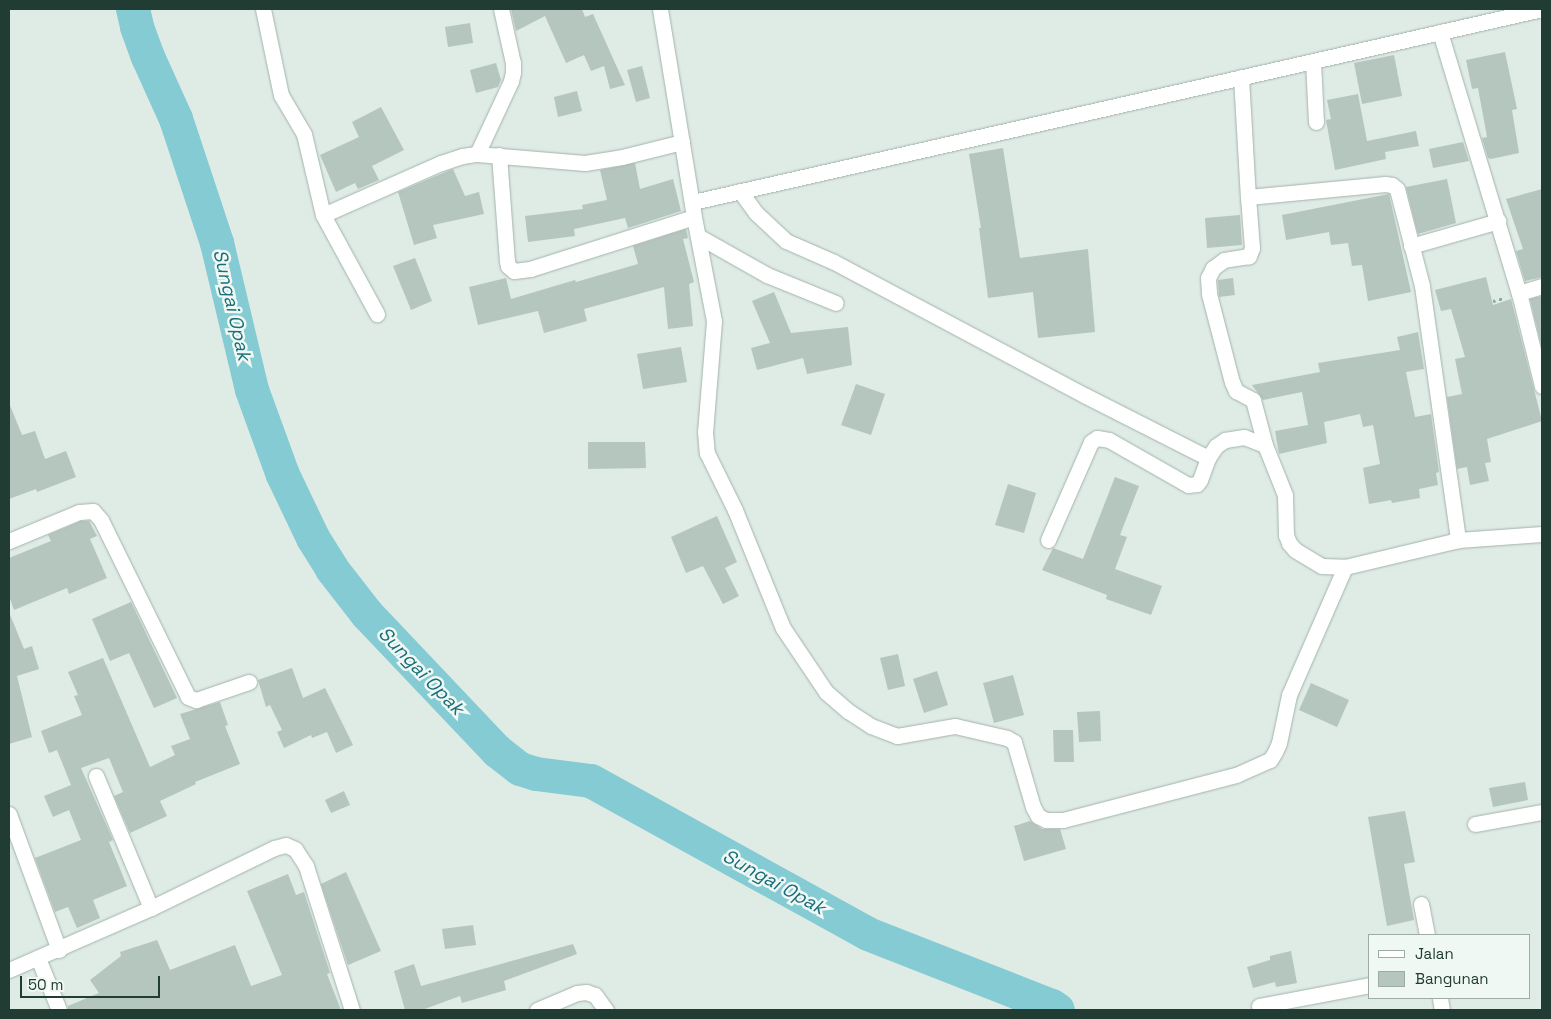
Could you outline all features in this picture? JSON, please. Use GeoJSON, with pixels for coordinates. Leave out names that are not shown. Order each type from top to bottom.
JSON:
{"type":"FeatureCollection","features":[{"type":"Feature","properties":{"kind":"street"},"geometry":{"type":"LineString","coordinates":[[263,9],[281,95],[304,134],[329,212],[377,314]]}},
{"type":"Feature","properties":{"kind":"street"},"geometry":{"type":"LineString","coordinates":[[477,154],[510,81],[512,72],[513,63],[501,9]]}},
{"type":"Feature","properties":{"kind":"street"},"geometry":{"type":"LineString","coordinates":[[660,9],[714,321],[704,432],[707,453],[735,510],[782,628],[826,692],[848,711],[871,726],[897,736],[955,726],[1007,738],[1014,742],[1033,807],[1038,816],[1046,820],[1063,820],[1236,775],[1270,760],[1279,743],[1289,695],[1345,567]]}},
{"type":"Feature","properties":{"kind":"street"},"geometry":{"type":"LineString","coordinates":[[499,156],[508,266],[514,271],[530,269],[694,210],[740,191],[1440,32],[1500,13],[1542,9]]}},
{"type":"Feature","properties":{"kind":"street"},"geometry":{"type":"LineString","coordinates":[[1440,32],[1519,293],[1542,386]]}},
{"type":"Feature","properties":{"kind":"street"},"geometry":{"type":"LineString","coordinates":[[1313,61],[1316,122]]}},
{"type":"Feature","properties":{"kind":"street"},"geometry":{"type":"LineString","coordinates":[[1241,78],[1252,248],[1249,256],[1224,260],[1213,268],[1208,278],[1209,294],[1232,382],[1236,391],[1252,400],[1266,445],[1285,495],[1286,535],[1289,543],[1294,550],[1322,566],[1345,567],[1458,540],[1542,534]]}},
{"type":"Feature","properties":{"kind":"street"},"geometry":{"type":"LineString","coordinates":[[329,212],[441,163],[477,154],[585,163],[622,158],[682,142]]}},
{"type":"Feature","properties":{"kind":"street"},"geometry":{"type":"LineString","coordinates":[[1248,197],[1392,185],[1398,189],[1422,286],[1458,540]]}},
{"type":"Feature","properties":{"kind":"street"},"geometry":{"type":"LineString","coordinates":[[740,191],[756,213],[786,241],[834,262],[1086,396],[1208,458]]}},
{"type":"Feature","properties":{"kind":"street"},"geometry":{"type":"LineString","coordinates":[[1411,246],[1498,221]]}},
{"type":"Feature","properties":{"kind":"street"},"geometry":{"type":"LineString","coordinates":[[698,236],[768,275],[836,303]]}},
{"type":"Feature","properties":{"kind":"street"},"geometry":{"type":"LineString","coordinates":[[1519,293],[1542,286]]}},
{"type":"Feature","properties":{"kind":"street"},"geometry":{"type":"LineString","coordinates":[[1048,540],[1092,442],[1097,438],[1109,440],[1188,485],[1197,484],[1208,458],[1216,446],[1225,440],[1244,437],[1266,445]]}},
{"type":"Feature","properties":{"kind":"street"},"geometry":{"type":"LineString","coordinates":[[9,541],[80,512],[93,512],[100,520],[188,697],[196,700],[249,682]]}},
{"type":"Feature","properties":{"kind":"street"},"geometry":{"type":"LineString","coordinates":[[96,776],[151,908]]}},
{"type":"Feature","properties":{"kind":"street"},"geometry":{"type":"LineString","coordinates":[[1475,824],[1542,812]]}},
{"type":"Feature","properties":{"kind":"street"},"geometry":{"type":"LineString","coordinates":[[9,814],[59,950]]}},
{"type":"Feature","properties":{"kind":"street"},"geometry":{"type":"LineString","coordinates":[[9,970],[59,950],[274,848],[286,845],[295,848],[306,866],[352,1010]]}},
{"type":"Feature","properties":{"kind":"street"},"geometry":{"type":"LineString","coordinates":[[1421,904],[1427,934]]}},
{"type":"Feature","properties":{"kind":"street"},"geometry":{"type":"LineString","coordinates":[[38,958],[59,1010]]}},
{"type":"Feature","properties":{"kind":"street"},"geometry":{"type":"LineString","coordinates":[[1259,1006],[1368,985]]}},
{"type":"Feature","properties":{"kind":"street"},"geometry":{"type":"LineString","coordinates":[[537,1010],[577,993],[586,992],[595,995],[606,1010]]}},
{"type":"Feature","properties":{"kind":"building"},"geometry":{"type":"Polygon","coordinates":[[[511,9],[582,9],[585,17],[593,14],[625,85],[610,89],[604,66],[591,71],[584,55],[566,63],[545,16],[516,31],[511,9]]]}},
{"type":"Feature","properties":{"kind":"building"},"geometry":{"type":"Polygon","coordinates":[[[470,23],[473,43],[448,47],[445,27],[470,23]]]}},
{"type":"Feature","properties":{"kind":"building"},"geometry":{"type":"Polygon","coordinates":[[[1505,52],[1517,109],[1512,110],[1519,153],[1491,159],[1488,158],[1482,138],[1487,137],[1478,88],[1472,89],[1466,60],[1505,52]]]}},
{"type":"Feature","properties":{"kind":"building"},"geometry":{"type":"Polygon","coordinates":[[[1394,55],[1402,96],[1362,104],[1354,63],[1394,55]]]}},
{"type":"Feature","properties":{"kind":"building"},"geometry":{"type":"Polygon","coordinates":[[[496,63],[501,80],[498,87],[476,93],[470,70],[496,63]]]}},
{"type":"Feature","properties":{"kind":"building"},"geometry":{"type":"Polygon","coordinates":[[[642,66],[650,98],[636,102],[627,70],[642,66]]]}},
{"type":"Feature","properties":{"kind":"building"},"geometry":{"type":"Polygon","coordinates":[[[577,91],[582,111],[558,117],[554,97],[577,91]]]}},
{"type":"Feature","properties":{"kind":"building"},"geometry":{"type":"Polygon","coordinates":[[[1358,94],[1367,141],[1416,131],[1419,146],[1385,152],[1386,159],[1335,170],[1326,120],[1331,119],[1327,100],[1358,94]]]}},
{"type":"Feature","properties":{"kind":"building"},"geometry":{"type":"Polygon","coordinates":[[[381,107],[404,150],[372,166],[379,180],[358,189],[355,183],[336,192],[320,155],[359,137],[352,122],[381,107]]]}},
{"type":"Feature","properties":{"kind":"building"},"geometry":{"type":"Polygon","coordinates":[[[1463,142],[1469,161],[1433,168],[1429,149],[1463,142]]]}},
{"type":"Feature","properties":{"kind":"building"},"geometry":{"type":"Polygon","coordinates":[[[1003,148],[1020,258],[1088,249],[1095,332],[1038,338],[1033,292],[988,298],[979,228],[981,228],[969,154],[1003,148]]]}},
{"type":"Feature","properties":{"kind":"building"},"geometry":{"type":"Polygon","coordinates":[[[635,163],[640,189],[673,179],[681,211],[628,228],[625,218],[574,229],[575,236],[528,242],[525,216],[583,209],[582,205],[607,200],[600,170],[635,163]]]}},
{"type":"Feature","properties":{"kind":"building"},"geometry":{"type":"Polygon","coordinates":[[[453,169],[465,196],[479,192],[484,214],[433,225],[437,238],[414,245],[398,192],[453,169]]]}},
{"type":"Feature","properties":{"kind":"building"},"geometry":{"type":"Polygon","coordinates":[[[1447,179],[1456,223],[1418,234],[1406,187],[1447,179]]]}},
{"type":"Feature","properties":{"kind":"building"},"geometry":{"type":"Polygon","coordinates":[[[1542,189],[1542,277],[1525,281],[1516,251],[1523,249],[1506,199],[1542,189]]]}},
{"type":"Feature","properties":{"kind":"building"},"geometry":{"type":"Polygon","coordinates":[[[1389,194],[1411,292],[1368,301],[1362,265],[1352,266],[1348,243],[1331,245],[1329,232],[1286,240],[1282,215],[1389,194]]]}},
{"type":"Feature","properties":{"kind":"building"},"geometry":{"type":"Polygon","coordinates":[[[1240,215],[1242,245],[1207,248],[1205,218],[1240,215]]]}},
{"type":"Feature","properties":{"kind":"building"},"geometry":{"type":"Polygon","coordinates":[[[686,229],[688,238],[683,239],[694,282],[689,284],[693,326],[668,329],[664,287],[584,309],[587,321],[544,333],[538,311],[478,325],[469,287],[506,278],[511,299],[575,280],[576,282],[638,264],[633,246],[686,229]]]}},
{"type":"Feature","properties":{"kind":"building"},"geometry":{"type":"Polygon","coordinates":[[[415,258],[432,301],[411,310],[393,266],[415,258]]]}},
{"type":"Feature","properties":{"kind":"building"},"geometry":{"type":"Polygon","coordinates":[[[1486,277],[1493,305],[1511,299],[1542,421],[1487,439],[1491,462],[1485,463],[1489,481],[1470,485],[1467,467],[1457,469],[1447,397],[1462,394],[1455,359],[1465,357],[1451,309],[1441,311],[1435,290],[1486,277]]]}},
{"type":"Feature","properties":{"kind":"building"},"geometry":{"type":"Polygon","coordinates":[[[1233,278],[1235,295],[1219,297],[1218,280],[1233,278]]]}},
{"type":"Feature","properties":{"kind":"building"},"geometry":{"type":"Polygon","coordinates":[[[774,292],[791,333],[848,327],[852,365],[807,374],[803,358],[757,370],[751,348],[770,343],[752,301],[774,292]]]}},
{"type":"Feature","properties":{"kind":"building"},"geometry":{"type":"Polygon","coordinates":[[[1542,296],[1542,348],[1530,299],[1542,296]]]}},
{"type":"Feature","properties":{"kind":"building"},"geometry":{"type":"Polygon","coordinates":[[[1418,332],[1424,369],[1406,372],[1415,417],[1431,414],[1439,472],[1436,473],[1438,485],[1419,489],[1420,498],[1392,503],[1391,500],[1369,504],[1363,468],[1380,464],[1373,425],[1363,427],[1360,414],[1324,422],[1327,443],[1279,454],[1275,431],[1308,425],[1302,392],[1263,400],[1252,385],[1320,372],[1318,363],[1400,350],[1397,337],[1418,332]]]}},
{"type":"Feature","properties":{"kind":"building"},"geometry":{"type":"Polygon","coordinates":[[[681,347],[687,382],[643,389],[637,354],[681,347]]]}},
{"type":"Feature","properties":{"kind":"building"},"geometry":{"type":"Polygon","coordinates":[[[856,384],[885,394],[871,435],[841,425],[856,384]]]}},
{"type":"Feature","properties":{"kind":"building"},"geometry":{"type":"Polygon","coordinates":[[[9,403],[22,435],[35,431],[45,459],[66,451],[76,477],[37,492],[36,489],[9,499],[9,403]]]}},
{"type":"Feature","properties":{"kind":"building"},"geometry":{"type":"Polygon","coordinates":[[[588,442],[645,442],[646,468],[588,469],[588,442]]]}},
{"type":"Feature","properties":{"kind":"building"},"geometry":{"type":"Polygon","coordinates":[[[1115,477],[1139,486],[1120,535],[1127,537],[1115,569],[1162,586],[1151,615],[1106,599],[1107,595],[1042,570],[1053,548],[1083,559],[1115,477]]]}},
{"type":"Feature","properties":{"kind":"building"},"geometry":{"type":"Polygon","coordinates":[[[1008,484],[1036,493],[1024,533],[995,525],[1008,484]]]}},
{"type":"Feature","properties":{"kind":"building"},"geometry":{"type":"Polygon","coordinates":[[[717,516],[737,562],[725,568],[739,596],[723,604],[703,566],[686,573],[671,537],[717,516]]]}},
{"type":"Feature","properties":{"kind":"building"},"geometry":{"type":"Polygon","coordinates":[[[81,521],[89,521],[97,536],[90,539],[107,578],[69,594],[67,588],[14,610],[9,596],[9,558],[51,541],[48,535],[81,521]]]}},
{"type":"Feature","properties":{"kind":"building"},"geometry":{"type":"Polygon","coordinates":[[[131,602],[177,698],[154,708],[129,653],[110,661],[92,619],[131,602]]]}},
{"type":"Feature","properties":{"kind":"building"},"geometry":{"type":"Polygon","coordinates":[[[9,612],[24,649],[32,646],[39,669],[17,676],[32,737],[9,744],[9,612]]]}},
{"type":"Feature","properties":{"kind":"building"},"geometry":{"type":"Polygon","coordinates":[[[898,654],[905,686],[888,690],[880,658],[898,654]]]}},
{"type":"Feature","properties":{"kind":"building"},"geometry":{"type":"Polygon","coordinates":[[[103,658],[150,767],[175,755],[171,746],[190,739],[180,714],[220,702],[228,725],[225,726],[240,764],[195,782],[196,784],[160,801],[167,816],[130,833],[114,796],[123,792],[109,758],[81,768],[113,840],[109,842],[127,886],[93,900],[100,918],[77,928],[68,907],[55,912],[35,858],[81,840],[69,810],[53,817],[44,796],[71,785],[57,750],[49,753],[41,731],[82,715],[74,696],[78,695],[68,672],[103,658]]]}},
{"type":"Feature","properties":{"kind":"building"},"geometry":{"type":"Polygon","coordinates":[[[292,668],[303,698],[325,688],[353,745],[336,753],[327,732],[312,738],[311,735],[284,748],[277,732],[282,730],[270,705],[266,707],[258,680],[292,668]]]}},
{"type":"Feature","properties":{"kind":"building"},"geometry":{"type":"Polygon","coordinates":[[[937,671],[948,705],[924,713],[913,679],[937,671]]]}},
{"type":"Feature","properties":{"kind":"building"},"geometry":{"type":"Polygon","coordinates":[[[1013,675],[1024,715],[994,723],[983,683],[1013,675]]]}},
{"type":"Feature","properties":{"kind":"building"},"geometry":{"type":"Polygon","coordinates":[[[1311,683],[1349,700],[1337,727],[1299,710],[1311,683]]]}},
{"type":"Feature","properties":{"kind":"building"},"geometry":{"type":"Polygon","coordinates":[[[1100,711],[1101,741],[1079,742],[1077,712],[1100,711]]]}},
{"type":"Feature","properties":{"kind":"building"},"geometry":{"type":"Polygon","coordinates":[[[1053,730],[1073,730],[1074,762],[1054,762],[1053,730]]]}},
{"type":"Feature","properties":{"kind":"building"},"geometry":{"type":"Polygon","coordinates":[[[1525,782],[1528,800],[1493,807],[1489,788],[1525,782]]]}},
{"type":"Feature","properties":{"kind":"building"},"geometry":{"type":"Polygon","coordinates":[[[344,791],[350,805],[331,813],[325,800],[344,791]]]}},
{"type":"Feature","properties":{"kind":"building"},"geometry":{"type":"Polygon","coordinates":[[[1405,811],[1415,862],[1404,864],[1414,920],[1387,926],[1368,817],[1405,811]]]}},
{"type":"Feature","properties":{"kind":"building"},"geometry":{"type":"Polygon","coordinates":[[[1030,821],[1042,829],[1060,829],[1066,849],[1024,861],[1014,826],[1030,821]]]}},
{"type":"Feature","properties":{"kind":"building"},"geometry":{"type":"Polygon","coordinates":[[[346,872],[381,951],[348,965],[321,884],[346,872]]]}},
{"type":"Feature","properties":{"kind":"building"},"geometry":{"type":"Polygon","coordinates":[[[288,874],[296,895],[304,892],[330,973],[327,974],[341,1010],[68,1010],[68,1006],[99,993],[90,980],[121,956],[120,952],[157,940],[170,970],[235,945],[251,986],[282,975],[247,891],[288,874]]]}},
{"type":"Feature","properties":{"kind":"building"},"geometry":{"type":"Polygon","coordinates":[[[473,925],[476,945],[445,949],[442,929],[473,925]]]}},
{"type":"Feature","properties":{"kind":"building"},"geometry":{"type":"Polygon","coordinates":[[[573,944],[577,954],[504,981],[506,990],[462,1003],[460,996],[422,1010],[405,1010],[394,971],[414,964],[421,986],[573,944]]]}},
{"type":"Feature","properties":{"kind":"building"},"geometry":{"type":"Polygon","coordinates":[[[1291,951],[1297,983],[1276,987],[1275,982],[1253,988],[1247,967],[1270,960],[1270,956],[1291,951]]]}},
{"type":"Feature","properties":{"kind":"waterway","name":"Sungai Opak"},"geometry":{"type":"LineString","coordinates":[[133,9],[137,27],[148,57],[176,119],[217,243],[252,390],[283,475],[313,538],[332,569],[367,614],[497,751],[520,769],[536,774],[591,781],[868,934],[1058,1010]]}}]}
